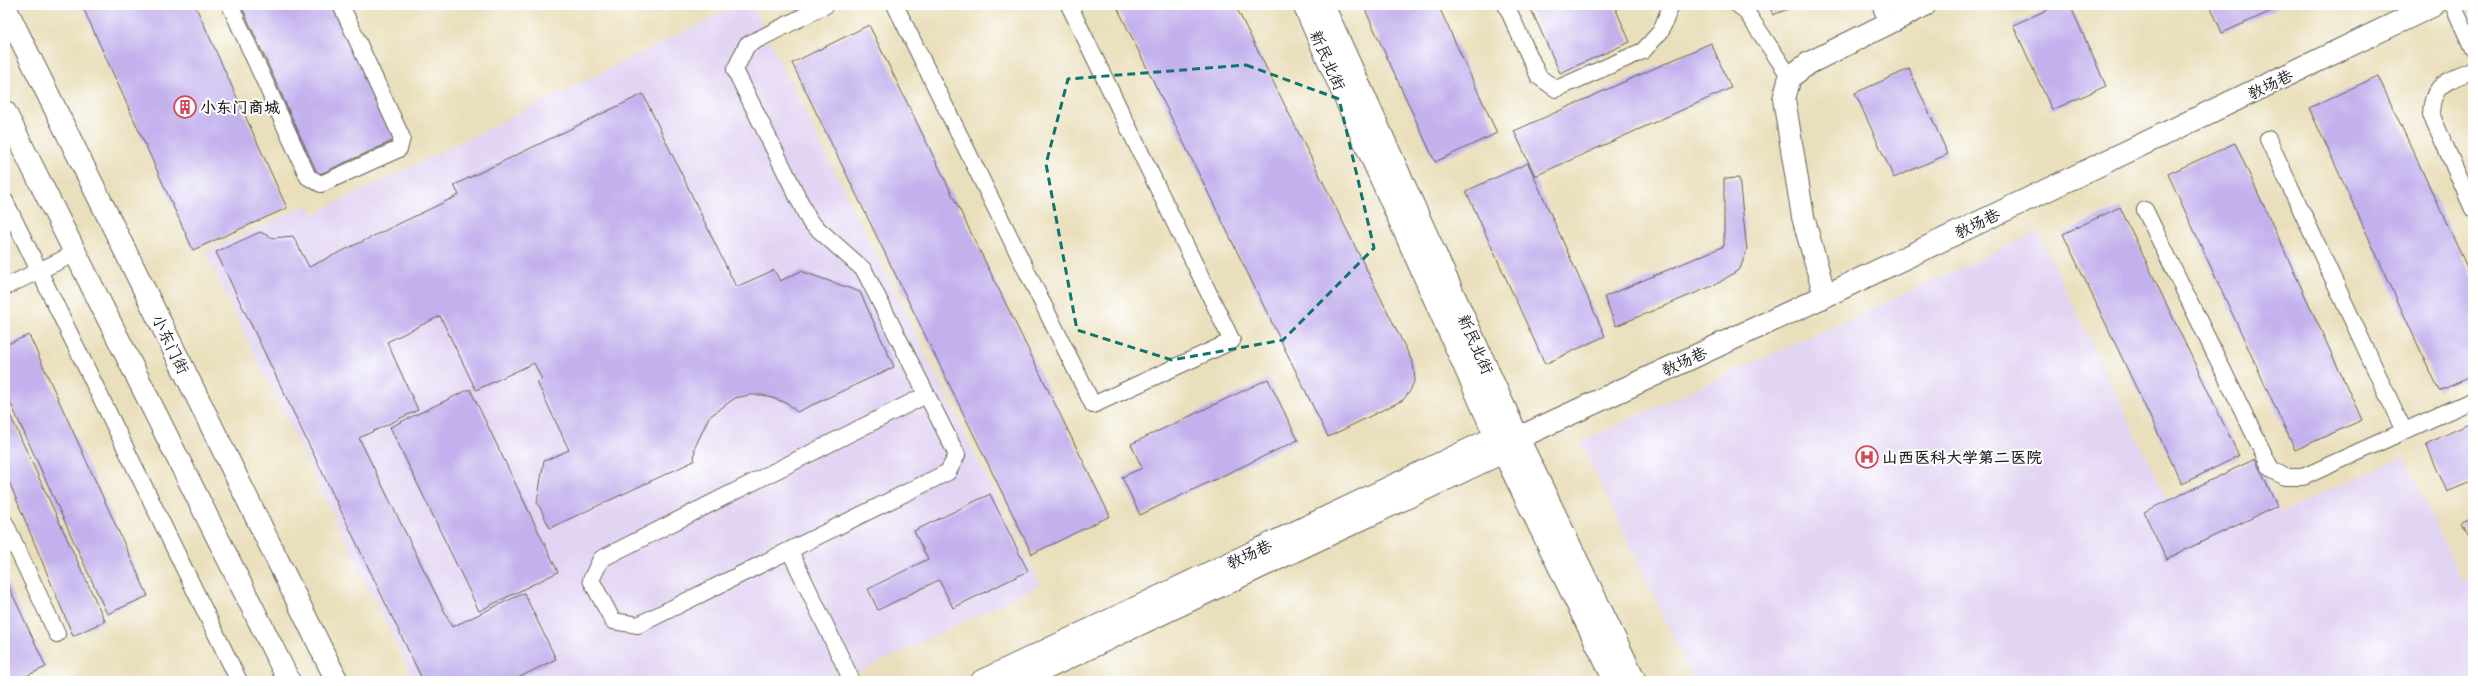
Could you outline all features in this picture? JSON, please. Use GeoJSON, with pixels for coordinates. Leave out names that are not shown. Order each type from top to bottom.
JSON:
{"type":"FeatureCollection","features":[{"type":"Feature","properties":{"kind":"street","name":"新民北街"},"geometry":{"type":"LineString","coordinates":[[1304,5],[1615,681]]}},
{"type":"Feature","properties":{"kind":"street","name":"新民北街"},"geometry":{"type":"LineString","coordinates":[[1323,5],[1506,442],[1635,681]]}},
{"type":"Feature","properties":{"kind":"street"},"geometry":{"type":"LineString","coordinates":[[1826,296],[1803,217],[1784,99],[1790,77],[1884,14],[1925,5]]}},
{"type":"Feature","properties":{"kind":"street","name":"教场巷"},"geometry":{"type":"LineString","coordinates":[[982,681],[1826,296],[2434,5]]}},
{"type":"Feature","properties":{"kind":"street","name":"小东门街"},"geometry":{"type":"LineString","coordinates":[[5,8],[337,681]]}},
{"type":"Feature","properties":{"kind":"street"},"geometry":{"type":"LineString","coordinates":[[5,112],[289,681]]}},
{"type":"Feature","properties":{"kind":"street","name":"教场巷"},"geometry":{"type":"LineString","coordinates":[[1019,681],[1506,442]]}},
{"type":"Feature","properties":{"kind":"lane"},"geometry":{"type":"LineString","coordinates":[[230,5],[308,177],[321,184],[399,149],[402,138],[341,5]]}},
{"type":"Feature","properties":{"kind":"lane"},"geometry":{"type":"LineString","coordinates":[[826,5],[747,46],[735,70],[810,222],[864,270],[957,456],[948,472],[638,625],[613,621],[591,580],[601,559],[926,395]]}},
{"type":"Feature","properties":{"kind":"lane"},"geometry":{"type":"LineString","coordinates":[[895,5],[1093,405],[1232,341],[1070,5]]}},
{"type":"Feature","properties":{"kind":"lane"},"geometry":{"type":"LineString","coordinates":[[1506,5],[1538,77],[1556,89],[1643,51],[1660,31],[1671,5]]}},
{"type":"Feature","properties":{"kind":"lane"},"geometry":{"type":"LineString","coordinates":[[1738,5],[1744,10],[1790,77]]}},
{"type":"Feature","properties":{"kind":"lane"},"geometry":{"type":"LineString","coordinates":[[2453,5],[2473,50]]}},
{"type":"Feature","properties":{"kind":"lane"},"geometry":{"type":"LineString","coordinates":[[2473,70],[2442,84],[2431,98],[2431,114],[2473,210]]}},
{"type":"Feature","properties":{"kind":"lane"},"geometry":{"type":"LineString","coordinates":[[2268,139],[2404,431]]}},
{"type":"Feature","properties":{"kind":"lane"},"geometry":{"type":"LineString","coordinates":[[5,201],[239,681]]}},
{"type":"Feature","properties":{"kind":"lane"},"geometry":{"type":"LineString","coordinates":[[2145,210],[2271,469],[2285,478],[2303,477],[2473,400]]}},
{"type":"Feature","properties":{"kind":"lane"},"geometry":{"type":"LineString","coordinates":[[5,287],[76,253]]}},
{"type":"Feature","properties":{"kind":"lane"},"geometry":{"type":"LineString","coordinates":[[5,523],[57,634]]}},
{"type":"Feature","properties":{"kind":"lane"},"geometry":{"type":"LineString","coordinates":[[790,550],[852,681]]}},
{"type":"Feature","properties":{"kind":"highlighted area"},"geometry":{"type":"Polygon","coordinates":[[[1246,65],[1339,99],[1374,248],[1283,340],[1172,360],[1077,330],[1046,164],[1068,79],[1246,65]]]}},
{"type":"Feature","properties":{"kind":"shaded area"},"geometry":{"type":"Polygon","coordinates":[[[738,5],[752,5],[1040,585],[841,681],[414,681],[205,252],[308,205],[313,215],[738,5]]]}},
{"type":"Feature","properties":{"kind":"shaded area","name":"山西医科大学第二医院"},"geometry":{"type":"Polygon","coordinates":[[[2038,232],[2167,500],[2256,458],[2281,512],[2404,456],[2462,581],[2473,576],[2473,681],[1694,681],[1581,442],[2038,232]]]}},
{"type":"Feature","properties":{"kind":"building","name":"小东门商城"},"geometry":{"type":"Polygon","coordinates":[[[82,5],[195,5],[287,208],[193,250],[82,5]]]}},
{"type":"Feature","properties":{"kind":"building"},"geometry":{"type":"Polygon","coordinates":[[[241,5],[336,5],[397,139],[318,175],[241,5]]]}},
{"type":"Feature","properties":{"kind":"building"},"geometry":{"type":"Polygon","coordinates":[[[1116,5],[1235,5],[1413,363],[1415,379],[1410,391],[1403,400],[1328,437],[1116,5]]]}},
{"type":"Feature","properties":{"kind":"building"},"geometry":{"type":"Polygon","coordinates":[[[1363,5],[1438,5],[1497,133],[1435,162],[1363,5]]]}},
{"type":"Feature","properties":{"kind":"building"},"geometry":{"type":"Polygon","coordinates":[[[1529,5],[1614,5],[1630,42],[1560,73],[1529,5]]]}},
{"type":"Feature","properties":{"kind":"building"},"geometry":{"type":"Polygon","coordinates":[[[1769,5],[1798,5],[1773,15],[1769,5]]]}},
{"type":"Feature","properties":{"kind":"building"},"geometry":{"type":"Polygon","coordinates":[[[2058,5],[2070,5],[2106,86],[2052,110],[2013,25],[2058,5]]]}},
{"type":"Feature","properties":{"kind":"building"},"geometry":{"type":"Polygon","coordinates":[[[2210,5],[2275,5],[2276,9],[2222,33],[2210,5]]]}},
{"type":"Feature","properties":{"kind":"building"},"geometry":{"type":"Polygon","coordinates":[[[869,25],[1110,516],[1032,554],[792,63],[869,25]]]}},
{"type":"Feature","properties":{"kind":"building"},"geometry":{"type":"Polygon","coordinates":[[[1711,43],[1731,88],[1535,176],[1514,131],[1711,43]]]}},
{"type":"Feature","properties":{"kind":"building"},"geometry":{"type":"Polygon","coordinates":[[[1909,69],[1948,154],[1894,178],[1855,93],[1909,69]]]}},
{"type":"Feature","properties":{"kind":"building"},"geometry":{"type":"Polygon","coordinates":[[[2378,76],[2473,280],[2473,376],[2439,391],[2309,108],[2378,76]]]}},
{"type":"Feature","properties":{"kind":"building"},"geometry":{"type":"Polygon","coordinates":[[[643,94],[736,287],[774,270],[780,281],[801,271],[860,292],[894,367],[797,412],[787,403],[763,395],[749,395],[735,398],[709,417],[695,447],[694,461],[550,528],[537,502],[544,461],[569,450],[537,382],[542,380],[534,363],[476,390],[440,316],[387,342],[418,410],[359,438],[452,627],[524,593],[556,659],[512,681],[423,681],[216,252],[260,232],[273,238],[293,236],[309,267],[459,195],[454,185],[643,94]]]}},
{"type":"Feature","properties":{"kind":"building"},"geometry":{"type":"Polygon","coordinates":[[[2235,143],[2362,420],[2295,450],[2168,174],[2235,143]]]}},
{"type":"Feature","properties":{"kind":"building"},"geometry":{"type":"Polygon","coordinates":[[[1528,163],[1605,336],[1545,364],[1466,191],[1528,163]]]}},
{"type":"Feature","properties":{"kind":"building"},"geometry":{"type":"Polygon","coordinates":[[[1739,178],[1747,250],[1740,269],[1717,284],[1616,326],[1604,297],[1724,246],[1724,179],[1739,178]]]}},
{"type":"Feature","properties":{"kind":"building"},"geometry":{"type":"Polygon","coordinates":[[[2120,207],[2239,456],[2182,484],[2063,234],[2120,207]]]}},
{"type":"Feature","properties":{"kind":"building"},"geometry":{"type":"Polygon","coordinates":[[[29,335],[148,596],[107,614],[5,391],[5,345],[29,335]]]}},
{"type":"Feature","properties":{"kind":"building"},"geometry":{"type":"Polygon","coordinates":[[[1268,379],[1298,440],[1140,515],[1122,477],[1142,468],[1131,444],[1268,379]]]}},
{"type":"Feature","properties":{"kind":"building"},"geometry":{"type":"Polygon","coordinates":[[[470,389],[558,572],[479,611],[390,427],[470,389]]]}},
{"type":"Feature","properties":{"kind":"building"},"geometry":{"type":"Polygon","coordinates":[[[5,404],[105,621],[73,636],[5,472],[5,404]]]}},
{"type":"Feature","properties":{"kind":"building"},"geometry":{"type":"Polygon","coordinates":[[[2473,422],[2473,481],[2447,492],[2426,444],[2473,422]]]}},
{"type":"Feature","properties":{"kind":"building"},"geometry":{"type":"Polygon","coordinates":[[[2255,459],[2277,506],[2166,559],[2144,512],[2255,459]]]}},
{"type":"Feature","properties":{"kind":"building"},"geometry":{"type":"Polygon","coordinates":[[[990,494],[1028,571],[953,608],[939,580],[878,610],[868,589],[928,559],[914,531],[990,494]]]}},
{"type":"Feature","properties":{"kind":"building"},"geometry":{"type":"Polygon","coordinates":[[[2473,517],[2473,545],[2462,522],[2473,517]]]}},
{"type":"Feature","properties":{"kind":"building"},"geometry":{"type":"Polygon","coordinates":[[[5,578],[46,667],[15,681],[5,681],[5,578]]]}},
{"type":"Feature","properties":{"kind":"place","name":"小东门商城"},"geometry":{"type":"Point","coordinates":[185,107]}},
{"type":"Feature","properties":{"kind":"place","name":"山西医科大学第二医院"},"geometry":{"type":"Point","coordinates":[1867,457]}}]}
